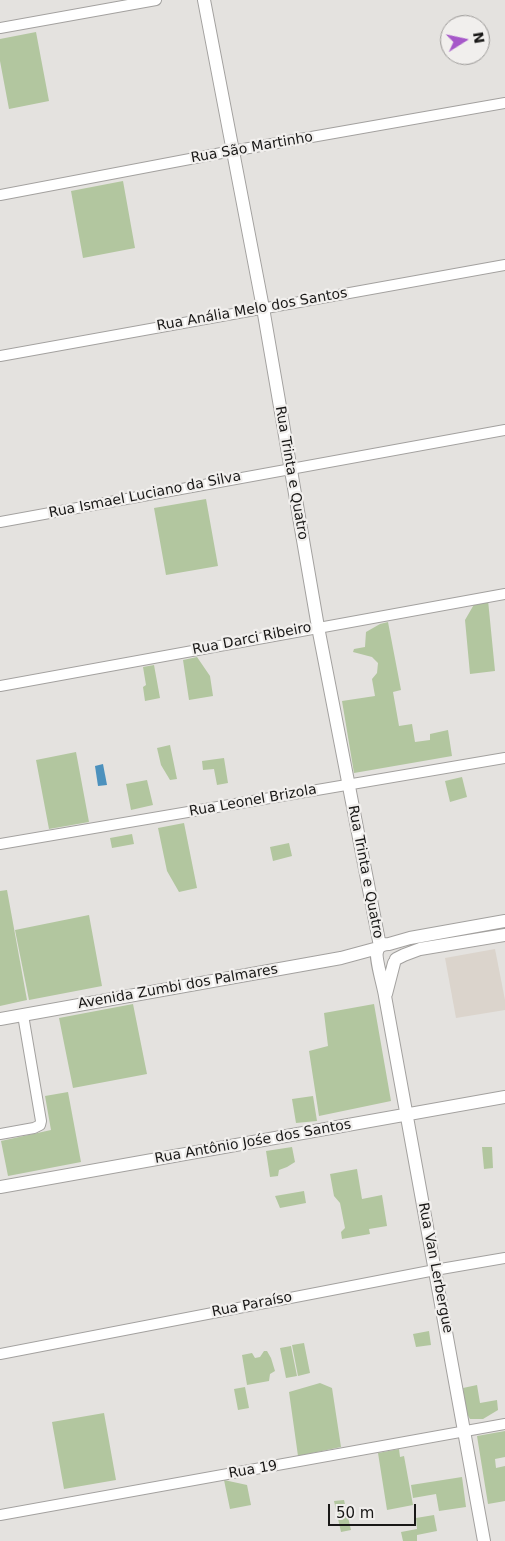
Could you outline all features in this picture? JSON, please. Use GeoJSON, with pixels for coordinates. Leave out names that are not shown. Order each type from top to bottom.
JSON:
{"type":"FeatureCollection","features":[{"type":"Feature","properties":{"kind":"street"},"geometry":{"type":"LineString","coordinates":[[0,28],[156,0]]}},
{"type":"Feature","properties":{"kind":"street","name":"Rua Trinta e Quatro"},"geometry":{"type":"LineString","coordinates":[[204,0],[262,308],[318,627],[380,951]]}},
{"type":"Feature","properties":{"kind":"street","name":"Rua São Martinho"},"geometry":{"type":"LineString","coordinates":[[0,195],[232,151],[505,103]]}},
{"type":"Feature","properties":{"kind":"street","name":"Rua Anália Melo dos Santos"},"geometry":{"type":"LineString","coordinates":[[0,356],[505,265]]}},
{"type":"Feature","properties":{"kind":"street","name":"Rua Ismael Luciano da Silva"},"geometry":{"type":"LineString","coordinates":[[0,522],[505,430]]}},
{"type":"Feature","properties":{"kind":"street","name":"Rua Darci Ribeiro"},"geometry":{"type":"LineString","coordinates":[[0,686],[505,594]]}},
{"type":"Feature","properties":{"kind":"street","name":"Rua Leonel Brizola"},"geometry":{"type":"LineString","coordinates":[[0,844],[505,758]]}},
{"type":"Feature","properties":{"kind":"street"},"geometry":{"type":"LineString","coordinates":[[380,951],[410,938],[505,921]]}},
{"type":"Feature","properties":{"kind":"street"},"geometry":{"type":"LineString","coordinates":[[395,961],[404,955],[420,949],[505,936]]}},
{"type":"Feature","properties":{"kind":"street"},"geometry":{"type":"LineString","coordinates":[[380,951],[396,950],[395,961]]}},
{"type":"Feature","properties":{"kind":"street","name":"Avenida Zumbi dos Palmares"},"geometry":{"type":"LineString","coordinates":[[0,1019],[380,951],[383,964],[390,964],[395,961]]}},
{"type":"Feature","properties":{"kind":"street","name":"Rua Van Lerbergue"},"geometry":{"type":"LineString","coordinates":[[380,951],[385,996],[484,1541]]}},
{"type":"Feature","properties":{"kind":"street","name":"Rua Van Lerbergue"},"geometry":{"type":"LineString","coordinates":[[385,996],[395,961]]}},
{"type":"Feature","properties":{"kind":"street"},"geometry":{"type":"LineString","coordinates":[[0,1134],[34,1128],[40,1125],[41,1121],[23,1015]]}},
{"type":"Feature","properties":{"kind":"street","name":"Rua Antônio Jośe dos Santos"},"geometry":{"type":"LineString","coordinates":[[0,1187],[505,1097]]}},
{"type":"Feature","properties":{"kind":"street","name":"Rua Paraíso"},"geometry":{"type":"LineString","coordinates":[[0,1354],[505,1258]]}},
{"type":"Feature","properties":{"kind":"street","name":"Rua 19"},"geometry":{"type":"LineString","coordinates":[[0,1515],[505,1424]]}},
{"type":"Feature","properties":{"kind":"shaded area"},"geometry":{"type":"Polygon","coordinates":[[[495,949],[505,1000],[505,1010],[456,1018],[445,958],[495,949]]]}},
{"type":"Feature","properties":{"kind":"green space"},"geometry":{"type":"Polygon","coordinates":[[[36,32],[49,101],[9,109],[0,61],[0,39],[36,32]]]}},
{"type":"Feature","properties":{"kind":"green space"},"geometry":{"type":"Polygon","coordinates":[[[123,181],[135,248],[83,258],[71,191],[123,181]]]}},
{"type":"Feature","properties":{"kind":"green space"},"geometry":{"type":"Polygon","coordinates":[[[206,499],[218,566],[166,575],[154,508],[206,499]]]}},
{"type":"Feature","properties":{"kind":"green space"},"geometry":{"type":"Polygon","coordinates":[[[488,600],[495,671],[470,674],[465,620],[476,601],[488,600]]]}},
{"type":"Feature","properties":{"kind":"green space"},"geometry":{"type":"Polygon","coordinates":[[[388,622],[401,690],[393,692],[399,726],[412,724],[415,742],[430,740],[430,734],[448,730],[452,756],[354,773],[342,701],[375,696],[372,679],[377,673],[378,663],[372,657],[353,652],[354,649],[365,647],[366,632],[388,622]]]}},
{"type":"Feature","properties":{"kind":"green space"},"geometry":{"type":"Polygon","coordinates":[[[197,657],[210,676],[213,696],[189,700],[183,660],[197,657]]]}},
{"type":"Feature","properties":{"kind":"green space"},"geometry":{"type":"Polygon","coordinates":[[[154,665],[160,698],[145,701],[143,687],[146,685],[143,667],[154,665]]]}},
{"type":"Feature","properties":{"kind":"green space"},"geometry":{"type":"Polygon","coordinates":[[[170,745],[177,779],[170,780],[161,765],[157,748],[170,745]]]}},
{"type":"Feature","properties":{"kind":"green space"},"geometry":{"type":"Polygon","coordinates":[[[76,752],[89,822],[49,829],[36,760],[76,752]]]}},
{"type":"Feature","properties":{"kind":"green space"},"geometry":{"type":"Polygon","coordinates":[[[224,758],[228,783],[217,785],[214,769],[203,770],[202,761],[224,758]]]}},
{"type":"Feature","properties":{"kind":"green space"},"geometry":{"type":"Polygon","coordinates":[[[462,777],[467,797],[450,802],[445,781],[462,777]]]}},
{"type":"Feature","properties":{"kind":"green space"},"geometry":{"type":"Polygon","coordinates":[[[147,780],[153,805],[131,810],[126,784],[147,780]]]}},
{"type":"Feature","properties":{"kind":"green space"},"geometry":{"type":"Polygon","coordinates":[[[184,823],[197,888],[179,892],[167,871],[158,828],[184,823]]]}},
{"type":"Feature","properties":{"kind":"green space"},"geometry":{"type":"Polygon","coordinates":[[[132,834],[134,844],[112,848],[110,838],[132,834]]]}},
{"type":"Feature","properties":{"kind":"green space"},"geometry":{"type":"Polygon","coordinates":[[[289,843],[292,856],[273,861],[270,847],[289,843]]]}},
{"type":"Feature","properties":{"kind":"green space"},"geometry":{"type":"Polygon","coordinates":[[[7,890],[27,1000],[0,1006],[0,891],[7,890]]]}},
{"type":"Feature","properties":{"kind":"green space"},"geometry":{"type":"Polygon","coordinates":[[[89,915],[102,986],[29,1000],[15,930],[89,915]]]}},
{"type":"Feature","properties":{"kind":"green space"},"geometry":{"type":"Polygon","coordinates":[[[133,1004],[147,1074],[73,1088],[59,1018],[133,1004]]]}},
{"type":"Feature","properties":{"kind":"green space"},"geometry":{"type":"Polygon","coordinates":[[[374,1004],[391,1101],[319,1116],[309,1051],[328,1046],[324,1013],[374,1004]]]}},
{"type":"Feature","properties":{"kind":"green space"},"geometry":{"type":"Polygon","coordinates":[[[68,1092],[81,1162],[8,1176],[1,1141],[51,1130],[45,1096],[68,1092]]]}},
{"type":"Feature","properties":{"kind":"green space"},"geometry":{"type":"Polygon","coordinates":[[[313,1096],[317,1121],[296,1123],[292,1099],[313,1096]]]}},
{"type":"Feature","properties":{"kind":"green space"},"geometry":{"type":"Polygon","coordinates":[[[292,1147],[295,1162],[279,1170],[278,1176],[270,1177],[266,1151],[292,1147]]]}},
{"type":"Feature","properties":{"kind":"green space"},"geometry":{"type":"Polygon","coordinates":[[[482,1147],[492,1147],[493,1168],[484,1169],[482,1147]]]}},
{"type":"Feature","properties":{"kind":"green space"},"geometry":{"type":"Polygon","coordinates":[[[357,1169],[362,1199],[382,1195],[387,1226],[369,1229],[370,1234],[342,1239],[341,1232],[345,1228],[340,1203],[334,1196],[330,1174],[357,1169]]]}},
{"type":"Feature","properties":{"kind":"green space"},"geometry":{"type":"Polygon","coordinates":[[[304,1191],[306,1203],[280,1208],[275,1196],[304,1191]]]}},
{"type":"Feature","properties":{"kind":"green space"},"geometry":{"type":"Polygon","coordinates":[[[429,1331],[431,1345],[416,1347],[413,1334],[429,1331]]]}},
{"type":"Feature","properties":{"kind":"green space"},"geometry":{"type":"Polygon","coordinates":[[[304,1343],[310,1373],[298,1376],[292,1345],[304,1343]]]}},
{"type":"Feature","properties":{"kind":"green space"},"geometry":{"type":"Polygon","coordinates":[[[291,1346],[297,1376],[286,1378],[280,1348],[291,1346]]]}},
{"type":"Feature","properties":{"kind":"green space"},"geometry":{"type":"Polygon","coordinates":[[[264,1351],[267,1351],[271,1358],[275,1371],[270,1374],[269,1381],[247,1385],[242,1355],[252,1353],[255,1358],[260,1357],[264,1351]]]}},
{"type":"Feature","properties":{"kind":"green space"},"geometry":{"type":"Polygon","coordinates":[[[320,1383],[332,1388],[341,1447],[298,1456],[289,1392],[320,1383]]]}},
{"type":"Feature","properties":{"kind":"green space"},"geometry":{"type":"Polygon","coordinates":[[[477,1385],[480,1403],[497,1400],[498,1410],[483,1419],[470,1419],[467,1414],[463,1388],[477,1385]]]}},
{"type":"Feature","properties":{"kind":"green space"},"geometry":{"type":"Polygon","coordinates":[[[245,1387],[249,1408],[238,1410],[234,1389],[245,1387]]]}},
{"type":"Feature","properties":{"kind":"green space"},"geometry":{"type":"Polygon","coordinates":[[[104,1413],[116,1480],[64,1489],[52,1422],[104,1413]]]}},
{"type":"Feature","properties":{"kind":"green space"},"geometry":{"type":"Polygon","coordinates":[[[505,1431],[505,1457],[495,1459],[496,1468],[505,1466],[505,1501],[488,1504],[477,1436],[505,1431]]]}},
{"type":"Feature","properties":{"kind":"green space"},"geometry":{"type":"Polygon","coordinates":[[[399,1449],[400,1457],[404,1456],[413,1505],[387,1510],[378,1453],[399,1449]]]}},
{"type":"Feature","properties":{"kind":"green space"},"geometry":{"type":"Polygon","coordinates":[[[462,1477],[466,1507],[439,1511],[436,1494],[413,1498],[411,1485],[462,1477]]]}},
{"type":"Feature","properties":{"kind":"green space"},"geometry":{"type":"Polygon","coordinates":[[[224,1480],[247,1485],[251,1505],[230,1509],[224,1480]]]}},
{"type":"Feature","properties":{"kind":"green space"},"geometry":{"type":"Polygon","coordinates":[[[344,1500],[351,1530],[341,1532],[334,1501],[344,1500]]]}},
{"type":"Feature","properties":{"kind":"green space"},"geometry":{"type":"Polygon","coordinates":[[[434,1515],[437,1531],[417,1535],[417,1541],[403,1541],[401,1532],[417,1529],[416,1518],[434,1515]]]}},
{"type":"Feature","properties":{"kind":"water"},"geometry":{"type":"Polygon","coordinates":[[[103,764],[107,785],[98,786],[95,766],[103,764]]]}}]}
